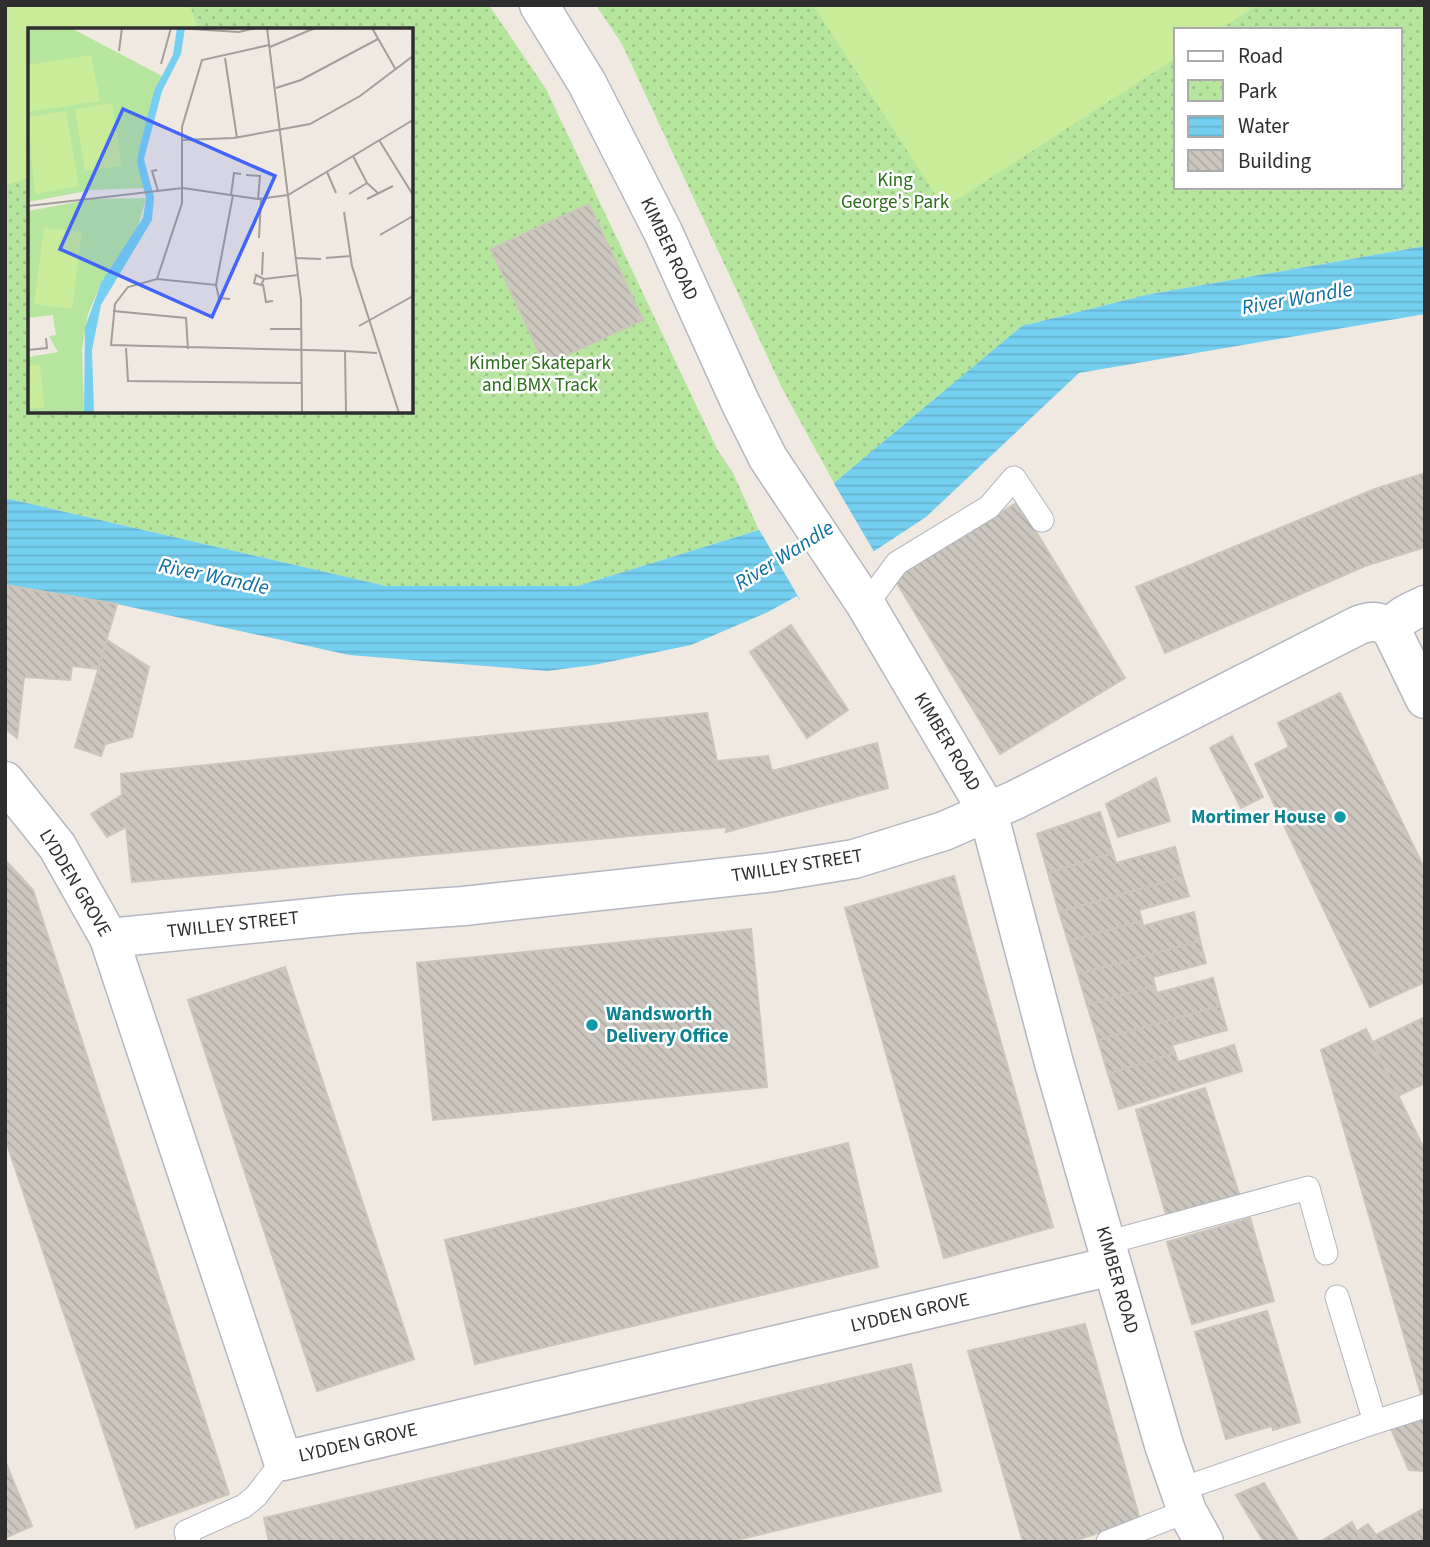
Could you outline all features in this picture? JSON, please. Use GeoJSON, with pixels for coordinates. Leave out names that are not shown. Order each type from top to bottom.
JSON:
{"type":"FeatureCollection","features":[{"type":"Feature","properties":{"kind":"street","name":"KIMBER ROAD"},"geometry":{"type":"LineString","coordinates":[[539,5],[587,83],[663,232],[768,458],[858,594],[988,812],[1054,1063],[1109,1255],[1190,1514]]}},
{"type":"Feature","properties":{"kind":"street"},"geometry":{"type":"LineString","coordinates":[[1425,605],[1394,623],[1391,629],[1425,699]]}},
{"type":"Feature","properties":{"kind":"street","name":"TWILLEY STREET"},"geometry":{"type":"LineString","coordinates":[[109,938],[350,914],[464,906],[774,872],[854,859],[944,831],[988,812],[1359,625],[1370,621],[1378,622],[1391,629]]}},
{"type":"Feature","properties":{"kind":"street","name":"LYDDEN GROVE"},"geometry":{"type":"LineString","coordinates":[[5,781],[57,846],[109,938],[283,1461],[1109,1255]]}},
{"type":"Feature","properties":{"kind":"lane"},"geometry":{"type":"LineString","coordinates":[[858,594],[897,563],[989,507],[1014,478],[1042,520]]}},
{"type":"Feature","properties":{"kind":"lane"},"geometry":{"type":"LineString","coordinates":[[1109,1255],[1308,1188],[1326,1253]]}},
{"type":"Feature","properties":{"kind":"lane"},"geometry":{"type":"LineString","coordinates":[[1337,1297],[1375,1422]]}},
{"type":"Feature","properties":{"kind":"lane"},"geometry":{"type":"LineString","coordinates":[[1108,1542],[1190,1514],[1375,1422],[1425,1406]]}},
{"type":"Feature","properties":{"kind":"lane"},"geometry":{"type":"LineString","coordinates":[[189,1542],[186,1532],[244,1506],[256,1496],[283,1461]]}},
{"type":"Feature","properties":{"kind":"green space","name":"Kimber Skatepark and BMX Track"},"geometry":{"type":"Polygon","coordinates":[[[5,5],[489,5],[546,89],[717,449],[733,473],[759,530],[578,586],[386,586],[5,498],[5,5]]]}},
{"type":"Feature","properties":{"kind":"green space"},"geometry":{"type":"Polygon","coordinates":[[[5,5],[190,5],[197,28],[28,28],[28,179],[5,185],[5,5]]]}},
{"type":"Feature","properties":{"kind":"green space","name":"King George's Park"},"geometry":{"type":"Polygon","coordinates":[[[596,5],[1425,5],[1425,246],[1146,295],[1022,326],[834,483],[782,388],[622,44],[596,5]]]}},
{"type":"Feature","properties":{"kind":"green space"},"geometry":{"type":"Polygon","coordinates":[[[813,5],[1257,5],[1222,28],[1174,28],[1174,59],[944,208],[813,5]]]}},
{"type":"Feature","properties":{"kind":"water","name":"River Wandle"},"geometry":{"type":"Polygon","coordinates":[[[1425,246],[1425,314],[1079,373],[926,517],[800,600],[797,596],[768,612],[691,645],[594,665],[547,671],[349,655],[117,604],[5,585],[5,498],[386,586],[578,586],[759,530],[834,483],[1022,326],[1146,295],[1425,246]]]}},
{"type":"Feature","properties":{"kind":"pier"},"geometry":{"type":"Polygon","coordinates":[[[832,480],[876,555],[802,603],[757,526],[832,480]]]}},
{"type":"Feature","properties":{"kind":"building"},"geometry":{"type":"Polygon","coordinates":[[[589,204],[643,320],[545,365],[491,249],[589,204]]]}},
{"type":"Feature","properties":{"kind":"building"},"geometry":{"type":"Polygon","coordinates":[[[1425,473],[1425,547],[1365,566],[1165,653],[1136,587],[1375,489],[1425,473]]]}},
{"type":"Feature","properties":{"kind":"building"},"geometry":{"type":"Polygon","coordinates":[[[1018,502],[1125,678],[1000,754],[894,578],[1018,502]]]}},
{"type":"Feature","properties":{"kind":"building"},"geometry":{"type":"Polygon","coordinates":[[[5,585],[117,604],[98,669],[72,666],[70,680],[24,677],[17,738],[5,728],[5,585]]]}},
{"type":"Feature","properties":{"kind":"building"},"geometry":{"type":"Polygon","coordinates":[[[791,625],[848,710],[807,738],[750,652],[791,625]]]}},
{"type":"Feature","properties":{"kind":"building"},"geometry":{"type":"Polygon","coordinates":[[[107,640],[149,667],[132,737],[105,744],[101,756],[75,747],[107,640]]]}},
{"type":"Feature","properties":{"kind":"building","name":"Mortimer House"},"geometry":{"type":"Polygon","coordinates":[[[1340,693],[1425,870],[1425,982],[1370,1007],[1255,764],[1289,747],[1278,723],[1340,693]]]}},
{"type":"Feature","properties":{"kind":"building"},"geometry":{"type":"Polygon","coordinates":[[[707,713],[717,761],[768,756],[772,771],[877,743],[888,788],[726,832],[727,827],[132,882],[126,827],[107,837],[91,814],[122,795],[121,774],[707,713]]]}},
{"type":"Feature","properties":{"kind":"building"},"geometry":{"type":"Polygon","coordinates":[[[1232,736],[1263,797],[1241,808],[1210,748],[1232,736]]]}},
{"type":"Feature","properties":{"kind":"building"},"geometry":{"type":"Polygon","coordinates":[[[1156,778],[1170,821],[1118,837],[1106,804],[1156,778]]]}},
{"type":"Feature","properties":{"kind":"building"},"geometry":{"type":"Polygon","coordinates":[[[1100,812],[1113,853],[1048,873],[1037,834],[1100,812]]]}},
{"type":"Feature","properties":{"kind":"building"},"geometry":{"type":"Polygon","coordinates":[[[1175,847],[1183,877],[1059,912],[1048,873],[1113,853],[1116,863],[1175,847]]]}},
{"type":"Feature","properties":{"kind":"building"},"geometry":{"type":"Polygon","coordinates":[[[5,860],[33,890],[229,1494],[136,1528],[5,1138],[5,860]]]}},
{"type":"Feature","properties":{"kind":"building"},"geometry":{"type":"Polygon","coordinates":[[[954,876],[1053,1227],[944,1258],[845,908],[954,876]]]}},
{"type":"Feature","properties":{"kind":"building"},"geometry":{"type":"Polygon","coordinates":[[[1183,877],[1189,896],[1139,910],[1142,921],[1068,941],[1059,912],[1183,877]]]}},
{"type":"Feature","properties":{"kind":"building"},"geometry":{"type":"Polygon","coordinates":[[[1194,912],[1200,941],[1078,974],[1068,941],[1142,921],[1143,926],[1194,912]]]}},
{"type":"Feature","properties":{"kind":"building","name":"Wandsworth Delivery Office"},"geometry":{"type":"Polygon","coordinates":[[[751,929],[767,1087],[433,1120],[417,963],[751,929]]]}},
{"type":"Feature","properties":{"kind":"building"},"geometry":{"type":"Polygon","coordinates":[[[1200,941],[1206,963],[1153,977],[1155,986],[1087,1005],[1078,974],[1200,941]]]}},
{"type":"Feature","properties":{"kind":"building"},"geometry":{"type":"Polygon","coordinates":[[[285,967],[414,1359],[317,1391],[188,1000],[285,967]]]}},
{"type":"Feature","properties":{"kind":"building"},"geometry":{"type":"Polygon","coordinates":[[[1213,978],[1220,1006],[1098,1040],[1087,1005],[1155,986],[1157,993],[1213,978]]]}},
{"type":"Feature","properties":{"kind":"building"},"geometry":{"type":"Polygon","coordinates":[[[1220,1006],[1227,1030],[1172,1045],[1175,1053],[1108,1074],[1098,1040],[1220,1006]]]}},
{"type":"Feature","properties":{"kind":"building"},"geometry":{"type":"Polygon","coordinates":[[[1425,1017],[1425,1083],[1398,1096],[1373,1042],[1425,1017]]]}},
{"type":"Feature","properties":{"kind":"building"},"geometry":{"type":"Polygon","coordinates":[[[1366,1029],[1425,1151],[1425,1398],[1422,1398],[1321,1050],[1366,1029]]]}},
{"type":"Feature","properties":{"kind":"building"},"geometry":{"type":"Polygon","coordinates":[[[1234,1045],[1242,1071],[1119,1109],[1108,1074],[1175,1053],[1178,1062],[1234,1045]]]}},
{"type":"Feature","properties":{"kind":"building"},"geometry":{"type":"Polygon","coordinates":[[[1205,1088],[1240,1197],[1167,1218],[1136,1110],[1205,1088]]]}},
{"type":"Feature","properties":{"kind":"building"},"geometry":{"type":"Polygon","coordinates":[[[848,1143],[878,1267],[475,1364],[445,1240],[848,1143]]]}},
{"type":"Feature","properties":{"kind":"building"},"geometry":{"type":"Polygon","coordinates":[[[1250,1218],[1274,1301],[1192,1324],[1167,1242],[1250,1218]]]}},
{"type":"Feature","properties":{"kind":"building"},"geometry":{"type":"Polygon","coordinates":[[[1267,1311],[1300,1422],[1273,1430],[1272,1426],[1226,1439],[1195,1332],[1267,1311]]]}},
{"type":"Feature","properties":{"kind":"building"},"geometry":{"type":"Polygon","coordinates":[[[1085,1324],[1140,1520],[1070,1542],[1023,1542],[968,1351],[1085,1324]]]}},
{"type":"Feature","properties":{"kind":"building"},"geometry":{"type":"Polygon","coordinates":[[[911,1364],[941,1491],[728,1542],[269,1542],[264,1518],[911,1364]]]}},
{"type":"Feature","properties":{"kind":"building"},"geometry":{"type":"Polygon","coordinates":[[[1425,1415],[1425,1471],[1409,1470],[1391,1429],[1425,1415]]]}},
{"type":"Feature","properties":{"kind":"building"},"geometry":{"type":"Polygon","coordinates":[[[5,1461],[32,1526],[5,1538],[5,1461]]]}},
{"type":"Feature","properties":{"kind":"building"},"geometry":{"type":"Polygon","coordinates":[[[1264,1483],[1299,1542],[1264,1542],[1236,1495],[1264,1483]]]}},
{"type":"Feature","properties":{"kind":"building"},"geometry":{"type":"Polygon","coordinates":[[[1425,1508],[1425,1542],[1362,1542],[1356,1532],[1368,1524],[1376,1535],[1425,1508]]]}},
{"type":"Feature","properties":{"kind":"building"},"geometry":{"type":"Polygon","coordinates":[[[1352,1522],[1362,1542],[1320,1542],[1352,1522]]]}},
{"type":"Feature","properties":{"kind":"place","name":"Mortimer House"},"geometry":{"type":"Point","coordinates":[1340,817]}},
{"type":"Feature","properties":{"kind":"place","name":"Wandsworth Delivery Office"},"geometry":{"type":"Point","coordinates":[592,1025]}}]}
